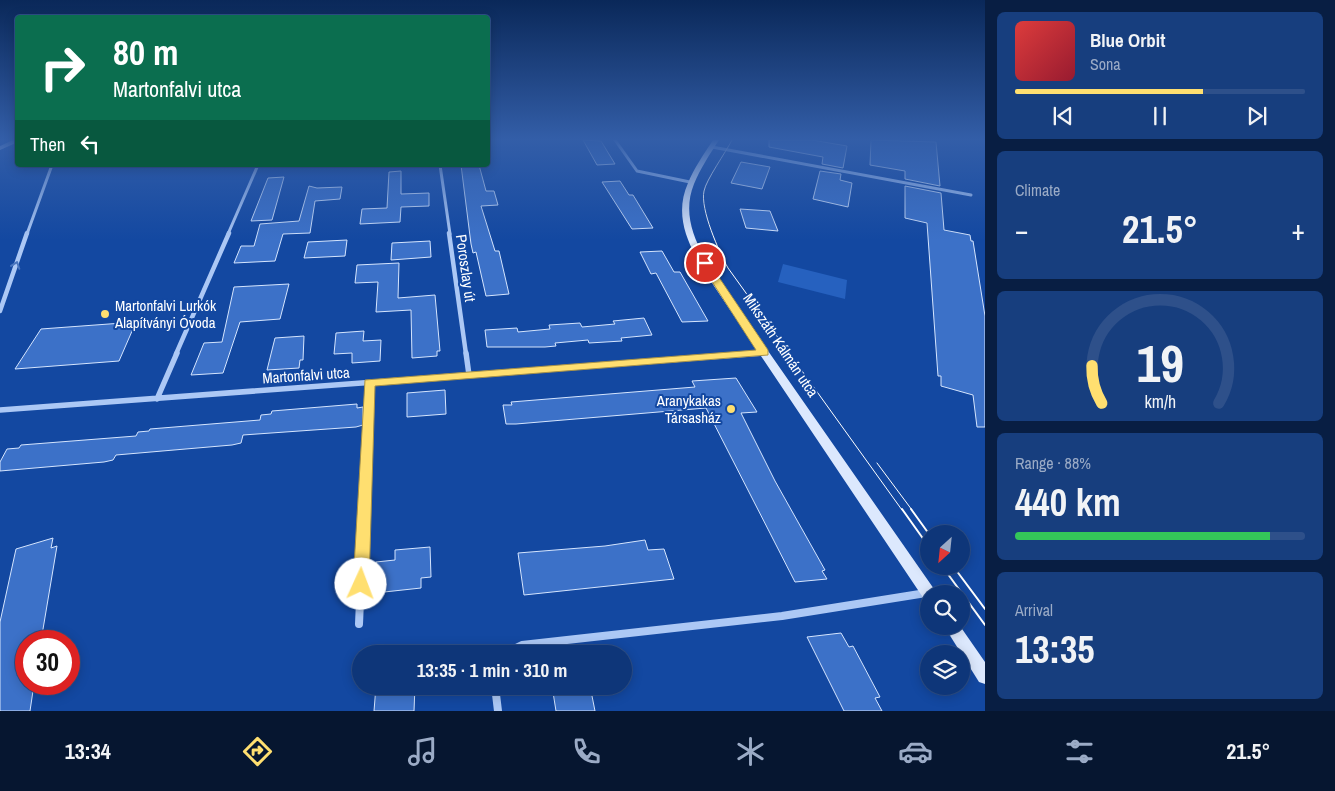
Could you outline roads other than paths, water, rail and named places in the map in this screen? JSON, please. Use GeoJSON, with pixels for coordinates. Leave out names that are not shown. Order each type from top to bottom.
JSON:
{"type":"FeatureCollection","features":[{"type":"Feature","properties":{"kind":"street"},"geometry":{"type":"LineString","coordinates":[[0,311],[47,173]]}},
{"type":"Feature","properties":{"kind":"street"},"geometry":{"type":"LineString","coordinates":[[157,398],[254,173]]}},
{"type":"Feature","properties":{"kind":"street","name":"Poroszlay út"},"geometry":{"type":"LineString","coordinates":[[441,173],[469,375]]}},
{"type":"Feature","properties":{"kind":"street"},"geometry":{"type":"LineString","coordinates":[[652,173],[690,182],[696,173]]}},
{"type":"Feature","properties":{"kind":"street"},"geometry":{"type":"LineString","coordinates":[[853,173],[971,195]]}},
{"type":"Feature","properties":{"kind":"street","name":"Mikszáth Kálmán utca"},"geometry":{"type":"LineString","coordinates":[[690,182],[685,198],[685,216],[693,240],[705,263],[764,353],[924,585]]}},
{"type":"Feature","properties":{"kind":"street","name":"Martonfalvi utca"},"geometry":{"type":"LineString","coordinates":[[0,410],[764,353]]}},
{"type":"Feature","properties":{"kind":"street"},"geometry":{"type":"LineString","coordinates":[[359,624],[369,383]]}},
{"type":"Feature","properties":{"kind":"street"},"geometry":{"type":"LineString","coordinates":[[522,645],[782,616],[920,594]]}},
{"type":"Feature","properties":{"kind":"street"},"geometry":{"type":"LineString","coordinates":[[957,635],[985,676]]}},
{"type":"Feature","properties":{"kind":"street"},"geometry":{"type":"LineString","coordinates":[[496,695],[498,711]]}},
{"type":"Feature","properties":{"kind":"tram line"},"geometry":{"type":"LineString","coordinates":[[712,173],[704,191],[705,208],[711,230],[728,268],[902,510]]}},
{"type":"Feature","properties":{"kind":"tram line"},"geometry":{"type":"LineString","coordinates":[[877,463],[912,510]]}},
{"type":"Feature","properties":{"kind":"tram line"},"geometry":{"type":"LineString","coordinates":[[902,509],[920,534]]}},
{"type":"Feature","properties":{"kind":"tram line"},"geometry":{"type":"LineString","coordinates":[[911,509],[923,525]]}},
{"type":"Feature","properties":{"kind":"tram line"},"geometry":{"type":"LineString","coordinates":[[949,575],[985,625]]}},
{"type":"Feature","properties":{"kind":"tram line"},"geometry":{"type":"LineString","coordinates":[[960,575],[985,609]]}},
{"type":"Feature","properties":{"kind":"place","name":"Martonfalvi Lurkók Alapítványi Óvoda"},"geometry":{"type":"Point","coordinates":[105,314]}},
{"type":"Feature","properties":{"kind":"place","name":"Aranykakas Társasház"},"geometry":{"type":"Point","coordinates":[731,409]}}]}
